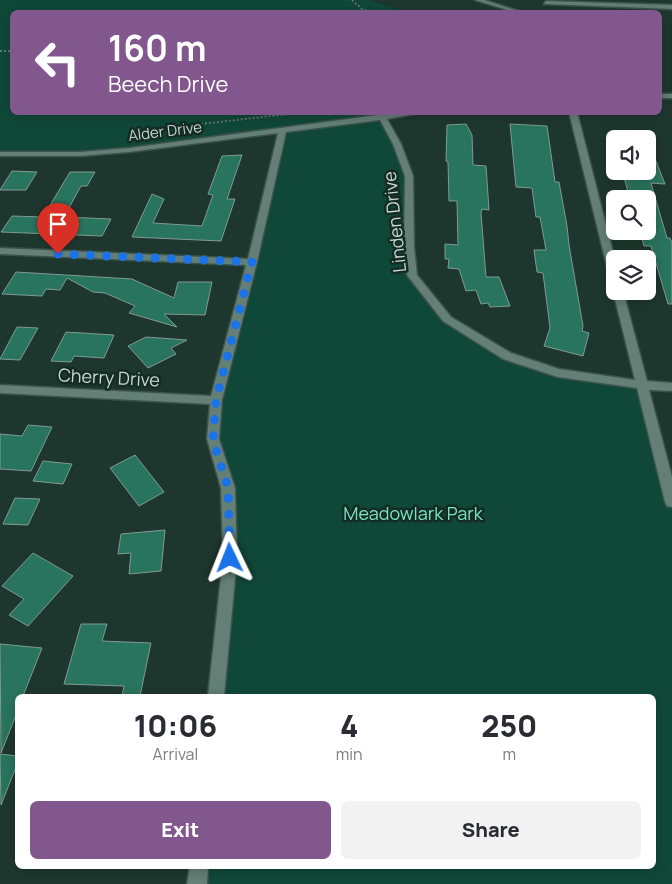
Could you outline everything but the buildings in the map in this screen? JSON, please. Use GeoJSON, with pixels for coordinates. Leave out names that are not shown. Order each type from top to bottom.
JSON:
{"type":"FeatureCollection","features":[{"type":"Feature","properties":{"kind":"street"},"geometry":{"type":"LineString","coordinates":[[478,0],[511,10]]}},
{"type":"Feature","properties":{"kind":"street"},"geometry":{"type":"LineString","coordinates":[[545,2],[672,7]]}},
{"type":"Feature","properties":{"kind":"street","name":"Alder Drive"},"geometry":{"type":"LineString","coordinates":[[0,154],[109,152],[398,115]]}},
{"type":"Feature","properties":{"kind":"street"},"geometry":{"type":"LineString","coordinates":[[574,115],[608,250]]}},
{"type":"Feature","properties":{"kind":"street","name":"Linden Drive"},"geometry":{"type":"LineString","coordinates":[[382,117],[397,144],[409,176],[409,247],[412,275],[446,319],[507,356],[558,373],[642,385],[672,387]]}},
{"type":"Feature","properties":{"kind":"street"},"geometry":{"type":"LineString","coordinates":[[216,694],[230,558],[228,488],[213,440],[216,400],[252,262],[282,131]]}},
{"type":"Feature","properties":{"kind":"street"},"geometry":{"type":"LineString","coordinates":[[0,251],[252,262]]}},
{"type":"Feature","properties":{"kind":"street"},"geometry":{"type":"LineString","coordinates":[[620,300],[672,502]]}},
{"type":"Feature","properties":{"kind":"street","name":"Cherry Drive"},"geometry":{"type":"LineString","coordinates":[[0,389],[216,400]]}},
{"type":"Feature","properties":{"kind":"street"},"geometry":{"type":"LineString","coordinates":[[197,884],[199,869]]}},
{"type":"Feature","properties":{"kind":"path"},"geometry":{"type":"LineString","coordinates":[[352,0],[362,9],[366,10]]}},
{"type":"Feature","properties":{"kind":"path"},"geometry":{"type":"LineString","coordinates":[[201,124],[280,115]]}},
{"type":"Feature","properties":{"kind":"green space","name":"Meadowlark Park"},"geometry":{"type":"Polygon","coordinates":[[[0,0],[369,0],[400,10],[10,10],[10,115],[396,115],[383,117],[409,176],[412,275],[447,319],[507,356],[558,373],[642,385],[672,502],[672,884],[197,884],[199,869],[656,869],[656,694],[216,694],[230,558],[228,488],[213,439],[216,400],[282,131],[80,154],[0,154],[0,0]]]}},
{"type":"Feature","properties":{"kind":"route"},"geometry":{"type":"LineString","coordinates":[[58,254],[252,262],[216,400],[213,440],[228,488],[230,558]]}}]}
